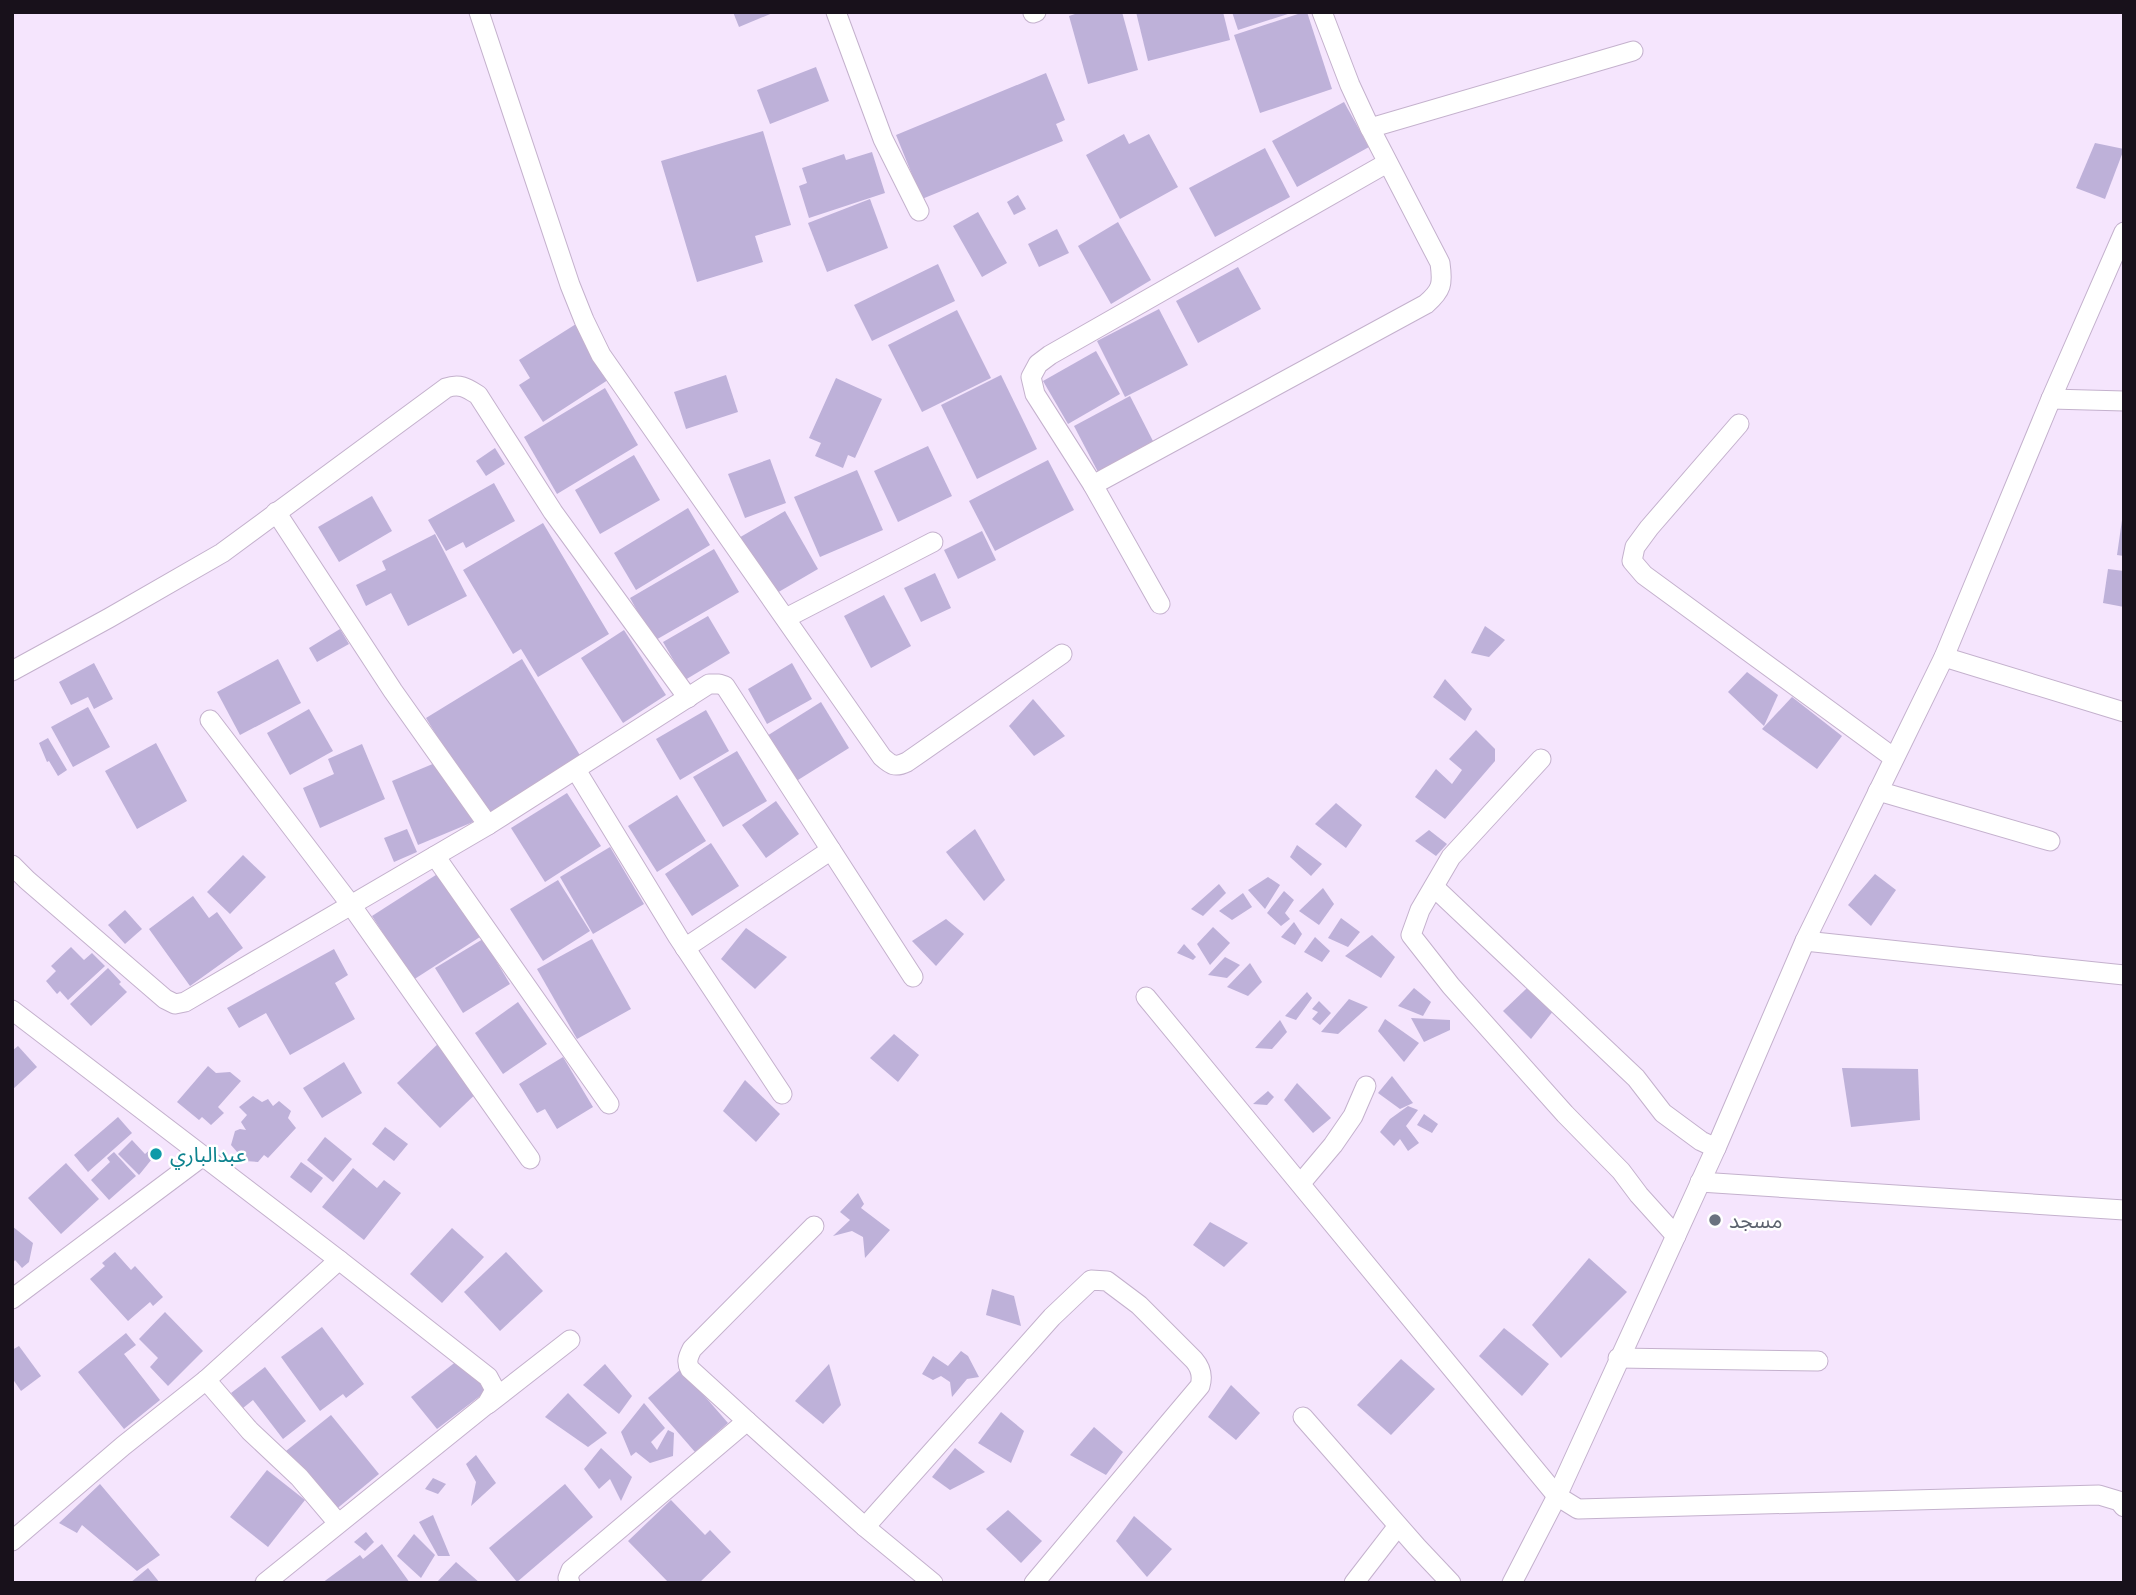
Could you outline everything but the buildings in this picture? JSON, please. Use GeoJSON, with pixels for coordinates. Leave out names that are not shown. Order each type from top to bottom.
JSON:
{"type":"FeatureCollection","features":[{"type":"Feature","properties":{"kind":"street"},"geometry":{"type":"LineString","coordinates":[[480,12],[570,285],[601,355],[882,757],[891,765],[898,766],[921,753],[1062,654]]}},
{"type":"Feature","properties":{"kind":"street"},"geometry":{"type":"LineString","coordinates":[[836,12],[883,139],[919,211]]}},
{"type":"Feature","properties":{"kind":"street"},"geometry":{"type":"LineString","coordinates":[[1093,485],[1426,304],[1436,295],[1443,281],[1440,263],[1370,128],[1322,12]]}},
{"type":"Feature","properties":{"kind":"street"},"geometry":{"type":"LineString","coordinates":[[1370,128],[1633,51]]}},
{"type":"Feature","properties":{"kind":"street"},"geometry":{"type":"LineString","coordinates":[[1160,604],[1093,485],[1035,394],[1031,377],[1038,364],[1050,355],[1387,163]]}},
{"type":"Feature","properties":{"kind":"street"},"geometry":{"type":"LineString","coordinates":[[1512,1583],[1557,1496],[1716,1149],[1805,940],[1944,657],[2124,232]]}},
{"type":"Feature","properties":{"kind":"street"},"geometry":{"type":"LineString","coordinates":[[12,671],[222,553],[446,388],[454,385],[464,386],[478,395],[553,512],[688,698]]}},
{"type":"Feature","properties":{"kind":"street"},"geometry":{"type":"LineString","coordinates":[[2051,399],[2124,401]]}},
{"type":"Feature","properties":{"kind":"street"},"geometry":{"type":"LineString","coordinates":[[1739,424],[1649,528],[1635,547],[1632,561],[1644,575],[1894,758]]}},
{"type":"Feature","properties":{"kind":"street"},"geometry":{"type":"LineString","coordinates":[[276,512],[393,691],[488,825]]}},
{"type":"Feature","properties":{"kind":"street"},"geometry":{"type":"LineString","coordinates":[[786,618],[933,542]]}},
{"type":"Feature","properties":{"kind":"street"},"geometry":{"type":"LineString","coordinates":[[1944,657],[2124,712]]}},
{"type":"Feature","properties":{"kind":"street"},"geometry":{"type":"LineString","coordinates":[[12,865],[19,886],[165,999],[175,1004],[185,1002],[488,825],[709,684],[719,684],[725,686],[913,977]]}},
{"type":"Feature","properties":{"kind":"street"},"geometry":{"type":"LineString","coordinates":[[210,720],[351,905],[530,1159]]}},
{"type":"Feature","properties":{"kind":"street"},"geometry":{"type":"LineString","coordinates":[[1541,759],[1451,857],[1420,910],[1411,935],[1451,986],[1565,1114],[1621,1171],[1675,1236]]}},
{"type":"Feature","properties":{"kind":"street"},"geometry":{"type":"LineString","coordinates":[[576,770],[685,948],[782,1094]]}},
{"type":"Feature","properties":{"kind":"street"},"geometry":{"type":"LineString","coordinates":[[1878,791],[2050,841]]}},
{"type":"Feature","properties":{"kind":"street"},"geometry":{"type":"LineString","coordinates":[[685,948],[831,850]]}},
{"type":"Feature","properties":{"kind":"street"},"geometry":{"type":"LineString","coordinates":[[435,856],[609,1104]]}},
{"type":"Feature","properties":{"kind":"street"},"geometry":{"type":"LineString","coordinates":[[1434,887],[1636,1078],[1663,1114],[1716,1149]]}},
{"type":"Feature","properties":{"kind":"street"},"geometry":{"type":"LineString","coordinates":[[1805,940],[2124,975]]}},
{"type":"Feature","properties":{"kind":"street"},"geometry":{"type":"LineString","coordinates":[[1146,997],[1557,1496],[1578,1509],[2099,1495],[2119,1501],[2124,1507]]}},
{"type":"Feature","properties":{"kind":"street"},"geometry":{"type":"LineString","coordinates":[[12,1010],[488,1377],[495,1390],[487,1404]]}},
{"type":"Feature","properties":{"kind":"street"},"geometry":{"type":"LineString","coordinates":[[1301,1183],[1353,1116],[1366,1086]]}},
{"type":"Feature","properties":{"kind":"street"},"geometry":{"type":"LineString","coordinates":[[12,1299],[203,1156]]}},
{"type":"Feature","properties":{"kind":"street"},"geometry":{"type":"LineString","coordinates":[[1700,1182],[2124,1210]]}},
{"type":"Feature","properties":{"kind":"street"},"geometry":{"type":"LineString","coordinates":[[814,1226],[692,1349],[687,1364],[865,1527],[933,1583]]}},
{"type":"Feature","properties":{"kind":"street"},"geometry":{"type":"LineString","coordinates":[[12,1541],[123,1446],[206,1380],[339,1260]]}},
{"type":"Feature","properties":{"kind":"street"},"geometry":{"type":"LineString","coordinates":[[865,1527],[1060,1309],[1091,1280],[1107,1281],[1139,1305],[1194,1360],[1200,1368],[1202,1380],[1166,1428],[1034,1583]]}},
{"type":"Feature","properties":{"kind":"street"},"geometry":{"type":"LineString","coordinates":[[265,1583],[570,1340]]}},
{"type":"Feature","properties":{"kind":"street"},"geometry":{"type":"LineString","coordinates":[[1618,1358],[1818,1361]]}},
{"type":"Feature","properties":{"kind":"street"},"geometry":{"type":"LineString","coordinates":[[206,1380],[250,1431],[299,1477],[338,1523]]}},
{"type":"Feature","properties":{"kind":"street"},"geometry":{"type":"LineString","coordinates":[[1303,1418],[1451,1583]]}},
{"type":"Feature","properties":{"kind":"street"},"geometry":{"type":"LineString","coordinates":[[570,1583],[568,1578],[571,1570],[747,1421]]}},
{"type":"Feature","properties":{"kind":"street"},"geometry":{"type":"LineString","coordinates":[[1354,1583],[1398,1526]]}},
{"type":"Feature","properties":{"kind":"place","name":"عبدالباري"},"geometry":{"type":"Point","coordinates":[156,1154]}},
{"type":"Feature","properties":{"kind":"place","name":"مسجد"},"geometry":{"type":"Point","coordinates":[1715,1220]}}]}
